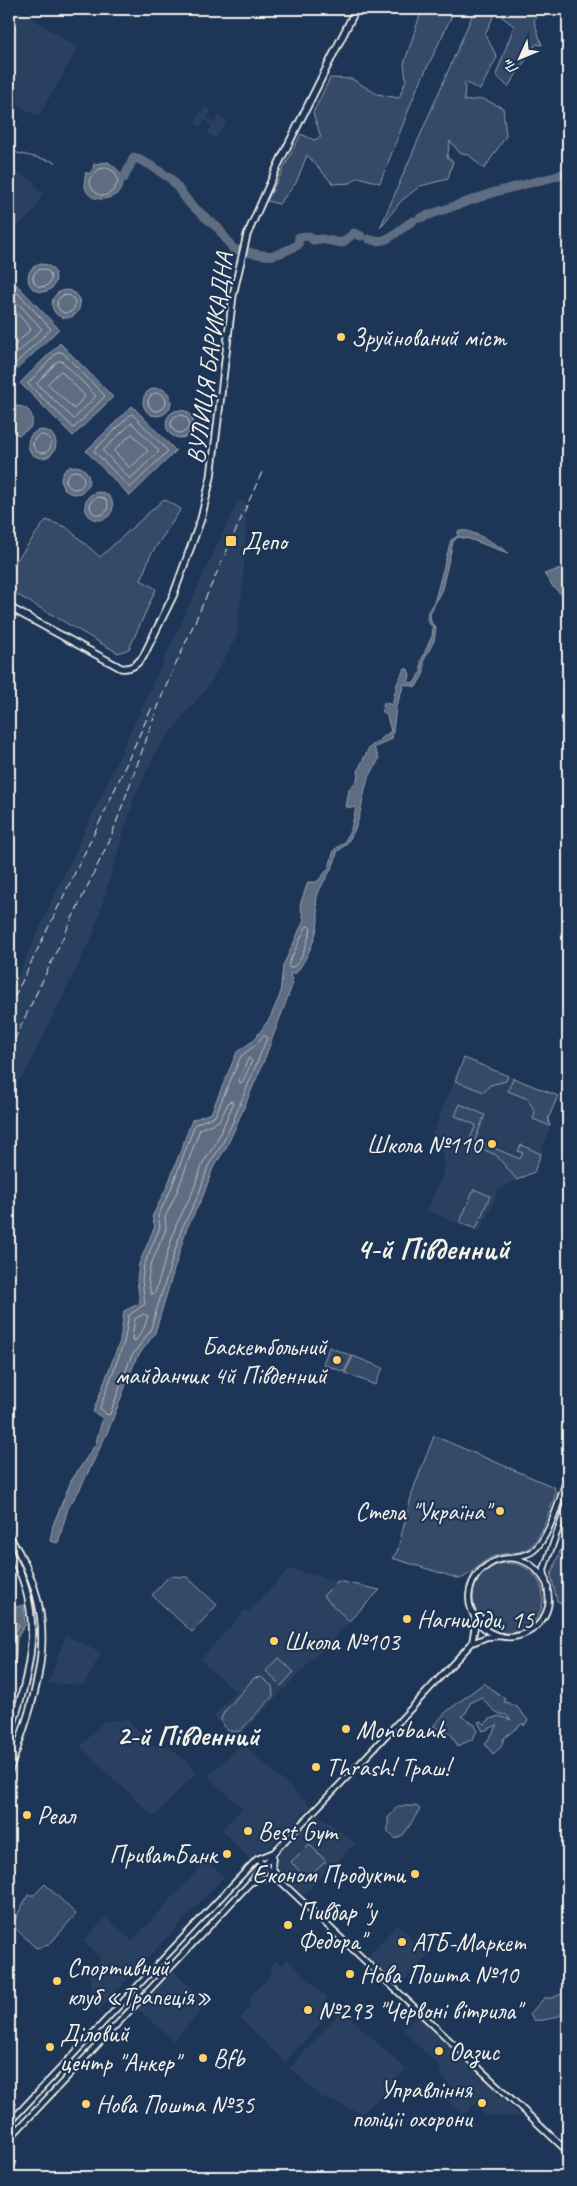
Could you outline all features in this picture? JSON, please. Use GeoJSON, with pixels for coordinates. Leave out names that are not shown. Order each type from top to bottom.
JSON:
{"type":"FeatureCollection","features":[{"type":"Feature","properties":{"kind":"main road","name":"ВУЛИЦЯ БАРИКАДНА"},"geometry":{"type":"LineString","coordinates":[[9,607],[121,668],[128,669],[136,666],[143,658],[173,596],[201,519],[211,477],[233,295],[247,235],[280,162],[356,9]]}},
{"type":"Feature","properties":{"kind":"main road"},"geometry":{"type":"LineString","coordinates":[[9,1536],[21,1554],[40,1603],[41,1659],[35,1692],[9,1771]]}},
{"type":"Feature","properties":{"kind":"main road"},"geometry":{"type":"LineString","coordinates":[[9,1552],[25,1586],[30,1606],[31,1656],[24,1690],[9,1736]]}},
{"type":"Feature","properties":{"kind":"main road"},"geometry":{"type":"LineString","coordinates":[[9,1747],[16,1749]]}},
{"type":"Feature","properties":{"kind":"street"},"geometry":{"type":"LineString","coordinates":[[472,1643],[475,1626],[471,1609],[470,1589],[480,1570],[497,1560],[513,1558],[533,1551],[545,1535],[568,1476]]}},
{"type":"Feature","properties":{"kind":"street"},"geometry":{"type":"LineString","coordinates":[[9,2140],[249,1884],[274,1852],[472,1643],[487,1636],[519,1636],[536,1628],[542,1621],[548,1608],[548,1587],[544,1569],[568,1502]]}},
{"type":"Feature","properties":{"kind":"street"},"geometry":{"type":"LineString","coordinates":[[513,1558],[529,1563],[537,1570],[548,1587]]}},
{"type":"Feature","properties":{"kind":"street"},"geometry":{"type":"LineString","coordinates":[[471,1609],[480,1624],[494,1634],[501,1636]]}},
{"type":"Feature","properties":{"kind":"street"},"geometry":{"type":"LineString","coordinates":[[9,2122],[257,1859],[274,1852]]}},
{"type":"Feature","properties":{"kind":"street"},"geometry":{"type":"LineString","coordinates":[[274,1852],[272,1866],[277,1878]]}},
{"type":"Feature","properties":{"kind":"street"},"geometry":{"type":"LineString","coordinates":[[257,1859],[568,2152]]}},
{"type":"Feature","properties":{"kind":"street"},"geometry":{"type":"LineString","coordinates":[[249,1884],[262,1878],[277,1878]]}},
{"type":"Feature","properties":{"kind":"shaded area"},"geometry":{"type":"Polygon","coordinates":[[[9,9],[18,9],[78,48],[38,117],[9,100],[9,9]]]}},
{"type":"Feature","properties":{"kind":"shaded area"},"geometry":{"type":"Polygon","coordinates":[[[422,9],[455,9],[416,91],[380,183],[358,177],[351,183],[333,184],[307,155],[296,183],[279,204],[267,201],[301,134],[314,140],[321,137],[313,113],[330,78],[352,79],[377,94],[399,98],[406,80],[404,64],[422,9]]]}},
{"type":"Feature","properties":{"kind":"shaded area"},"geometry":{"type":"Polygon","coordinates":[[[475,9],[497,9],[485,34],[497,57],[480,90],[465,82],[464,101],[483,99],[503,108],[506,136],[484,169],[469,155],[460,153],[450,141],[447,158],[453,161],[448,179],[420,186],[401,201],[380,228],[475,9]]]}},
{"type":"Feature","properties":{"kind":"shaded area"},"geometry":{"type":"Polygon","coordinates":[[[506,9],[539,9],[534,21],[542,45],[536,44],[508,87],[496,75],[514,26],[502,17],[506,9]]]}},
{"type":"Feature","properties":{"kind":"shaded area"},"geometry":{"type":"Polygon","coordinates":[[[205,107],[212,111],[207,118],[214,123],[219,116],[227,122],[215,139],[207,133],[212,126],[205,120],[200,127],[194,123],[205,107]]]}},
{"type":"Feature","properties":{"kind":"shaded area"},"geometry":{"type":"Polygon","coordinates":[[[9,167],[34,182],[37,189],[43,193],[32,214],[9,233],[9,167]]]}},
{"type":"Feature","properties":{"kind":"shaded area"},"geometry":{"type":"Polygon","coordinates":[[[164,499],[181,509],[150,556],[141,580],[156,589],[129,649],[118,653],[9,590],[9,562],[14,564],[46,520],[66,527],[100,557],[164,499]]]}},
{"type":"Feature","properties":{"kind":"shaded area"},"geometry":{"type":"Polygon","coordinates":[[[238,500],[247,503],[243,585],[236,638],[210,684],[156,751],[134,799],[93,935],[25,1073],[9,1096],[9,994],[238,500]]]}},
{"type":"Feature","properties":{"kind":"shaded area","name":"Школа №110"},"geometry":{"type":"Polygon","coordinates":[[[464,1058],[558,1096],[548,1119],[550,1126],[534,1172],[499,1189],[480,1232],[427,1211],[446,1165],[438,1141],[431,1137],[464,1058]]]}},
{"type":"Feature","properties":{"kind":"shaded area"},"geometry":{"type":"Polygon","coordinates":[[[464,1058],[508,1076],[506,1081],[490,1085],[484,1092],[455,1081],[464,1058]]]}},
{"type":"Feature","properties":{"kind":"shaded area"},"geometry":{"type":"Polygon","coordinates":[[[513,1078],[558,1096],[548,1119],[550,1126],[533,1119],[535,1112],[528,1099],[508,1091],[513,1078]]]}},
{"type":"Feature","properties":{"kind":"shaded area"},"geometry":{"type":"Polygon","coordinates":[[[460,1104],[485,1115],[475,1140],[520,1159],[523,1153],[518,1151],[521,1145],[541,1154],[534,1172],[517,1180],[496,1155],[468,1143],[476,1125],[455,1116],[460,1104]]]}},
{"type":"Feature","properties":{"kind":"shaded area"},"geometry":{"type":"Polygon","coordinates":[[[474,1189],[490,1196],[476,1229],[460,1222],[474,1189]]]}},
{"type":"Feature","properties":{"kind":"shaded area","name":"Баскетбольний майданчик 4й Південний"},"geometry":{"type":"Polygon","coordinates":[[[329,1347],[352,1356],[344,1372],[323,1364],[329,1347]]]}},
{"type":"Feature","properties":{"kind":"shaded area"},"geometry":{"type":"Polygon","coordinates":[[[353,1356],[383,1368],[375,1385],[345,1373],[353,1356]]]}},
{"type":"Feature","properties":{"kind":"shaded area"},"geometry":{"type":"Polygon","coordinates":[[[434,1436],[554,1487],[556,1493],[544,1526],[529,1548],[492,1557],[460,1579],[392,1558],[397,1552],[413,1490],[434,1436]]]}},
{"type":"Feature","properties":{"kind":"shaded area"},"geometry":{"type":"Polygon","coordinates":[[[568,1530],[568,1607],[557,1601],[551,1575],[568,1530]]]}},
{"type":"Feature","properties":{"kind":"shaded area"},"geometry":{"type":"Polygon","coordinates":[[[508,1563],[521,1566],[533,1573],[540,1585],[543,1598],[540,1611],[533,1623],[521,1630],[508,1633],[495,1630],[483,1623],[476,1611],[473,1598],[476,1585],[483,1573],[495,1566],[508,1563]]]}},
{"type":"Feature","properties":{"kind":"shaded area","name":"Школа №103"},"geometry":{"type":"Polygon","coordinates":[[[289,1569],[380,1590],[237,1738],[213,1716],[236,1692],[200,1660],[245,1610],[248,1612],[289,1569]]]}},
{"type":"Feature","properties":{"kind":"shaded area"},"geometry":{"type":"Polygon","coordinates":[[[169,1576],[187,1577],[217,1605],[192,1632],[152,1595],[169,1576]]]}},
{"type":"Feature","properties":{"kind":"shaded area"},"geometry":{"type":"Polygon","coordinates":[[[338,1581],[380,1590],[349,1621],[323,1596],[338,1581]]]}},
{"type":"Feature","properties":{"kind":"shaded area"},"geometry":{"type":"Polygon","coordinates":[[[66,1635],[101,1653],[84,1685],[48,1683],[66,1635]]]}},
{"type":"Feature","properties":{"kind":"shaded area"},"geometry":{"type":"Polygon","coordinates":[[[278,1658],[294,1672],[281,1686],[266,1671],[278,1658]]]}},
{"type":"Feature","properties":{"kind":"shaded area"},"geometry":{"type":"Polygon","coordinates":[[[261,1677],[272,1686],[273,1696],[240,1731],[227,1730],[223,1726],[221,1719],[224,1712],[254,1678],[261,1677]]]}},
{"type":"Feature","properties":{"kind":"shaded area"},"geometry":{"type":"Polygon","coordinates":[[[484,1683],[505,1699],[505,1703],[507,1702],[517,1707],[528,1720],[524,1726],[523,1723],[504,1738],[501,1747],[493,1754],[485,1744],[498,1725],[483,1731],[478,1722],[481,1721],[485,1724],[490,1719],[499,1716],[511,1720],[506,1715],[495,1711],[481,1697],[470,1703],[466,1713],[461,1716],[475,1725],[477,1730],[473,1739],[458,1746],[450,1733],[433,1726],[446,1712],[484,1683]]]}},
{"type":"Feature","properties":{"kind":"shaded area"},"geometry":{"type":"Polygon","coordinates":[[[127,1719],[154,1746],[170,1747],[197,1772],[154,1817],[80,1747],[104,1721],[127,1719]]]}},
{"type":"Feature","properties":{"kind":"shaded area"},"geometry":{"type":"Polygon","coordinates":[[[242,1743],[311,1806],[268,1849],[257,1852],[249,1859],[222,1830],[242,1808],[208,1777],[242,1743]]]}},
{"type":"Feature","properties":{"kind":"shaded area"},"geometry":{"type":"Polygon","coordinates":[[[398,1806],[416,1806],[420,1809],[404,1834],[396,1839],[388,1832],[388,1818],[398,1806]]]}},
{"type":"Feature","properties":{"kind":"shaded area"},"geometry":{"type":"Polygon","coordinates":[[[318,1815],[356,1843],[303,1895],[281,1875],[277,1867],[278,1858],[281,1852],[318,1815]]]}},
{"type":"Feature","properties":{"kind":"shaded area"},"geometry":{"type":"Polygon","coordinates":[[[309,1844],[326,1861],[307,1879],[291,1862],[309,1844]]]}},
{"type":"Feature","properties":{"kind":"shaded area"},"geometry":{"type":"Polygon","coordinates":[[[206,1861],[224,1877],[98,2011],[89,1974],[101,1959],[83,1941],[106,1917],[132,1941],[206,1861]]]}},
{"type":"Feature","properties":{"kind":"shaded area"},"geometry":{"type":"Polygon","coordinates":[[[45,1884],[76,1914],[49,1945],[36,1948],[12,1925],[28,1895],[34,1895],[45,1884]]]}},
{"type":"Feature","properties":{"kind":"shaded area"},"geometry":{"type":"Polygon","coordinates":[[[397,1924],[429,1955],[399,1986],[368,1957],[397,1924]]]}},
{"type":"Feature","properties":{"kind":"shaded area"},"geometry":{"type":"Polygon","coordinates":[[[287,1959],[328,1998],[323,2004],[331,2012],[285,2062],[240,2018],[250,2006],[250,1998],[272,1972],[269,1967],[276,1960],[282,1966],[287,1959]]]}},
{"type":"Feature","properties":{"kind":"shaded area"},"geometry":{"type":"Polygon","coordinates":[[[174,1971],[208,2004],[173,2041],[138,2009],[174,1971]]]}},
{"type":"Feature","properties":{"kind":"shaded area"},"geometry":{"type":"Polygon","coordinates":[[[568,1991],[568,2011],[552,2018],[534,2020],[530,2014],[544,1998],[552,1998],[568,1991]]]}},
{"type":"Feature","properties":{"kind":"shaded area"},"geometry":{"type":"Polygon","coordinates":[[[343,2011],[406,2069],[363,2114],[321,2097],[290,2068],[338,2014],[343,2011]]]}},
{"type":"Feature","properties":{"kind":"shaded area"},"geometry":{"type":"Polygon","coordinates":[[[417,2015],[522,2117],[486,2116],[474,2104],[468,2112],[462,2115],[446,2099],[450,2085],[439,2073],[442,2069],[403,2030],[417,2015]]]}},
{"type":"Feature","properties":{"kind":"water"},"geometry":{"type":"Polygon","coordinates":[[[108,162],[120,173],[123,184],[119,192],[110,197],[100,199],[91,196],[85,187],[86,172],[89,174],[94,164],[108,162]]]}},
{"type":"Feature","properties":{"kind":"water"},"geometry":{"type":"Polygon","coordinates":[[[42,264],[52,268],[56,278],[52,288],[42,292],[32,288],[28,278],[32,268],[42,264]]]}},
{"type":"Feature","properties":{"kind":"water"},"geometry":{"type":"Polygon","coordinates":[[[16,284],[59,329],[13,373],[9,368],[9,292],[16,284]]]}},
{"type":"Feature","properties":{"kind":"water"},"geometry":{"type":"Polygon","coordinates":[[[66,290],[76,294],[80,304],[76,314],[66,318],[56,314],[52,304],[56,294],[66,290]]]}},
{"type":"Feature","properties":{"kind":"water"},"geometry":{"type":"Polygon","coordinates":[[[60,343],[113,397],[73,436],[20,383],[60,343]]]}},
{"type":"Feature","properties":{"kind":"water"},"geometry":{"type":"Polygon","coordinates":[[[157,388],[167,392],[171,402],[167,412],[157,416],[147,412],[143,402],[147,392],[157,388]]]}},
{"type":"Feature","properties":{"kind":"water"},"geometry":{"type":"Polygon","coordinates":[[[16,406],[25,408],[32,416],[30,428],[19,435],[9,431],[9,410],[16,406]]]}},
{"type":"Feature","properties":{"kind":"water"},"geometry":{"type":"Polygon","coordinates":[[[132,406],[176,451],[130,496],[86,451],[132,406]]]}},
{"type":"Feature","properties":{"kind":"water"},"geometry":{"type":"Polygon","coordinates":[[[180,410],[190,414],[194,424],[190,434],[180,438],[170,434],[166,424],[170,414],[180,410]]]}},
{"type":"Feature","properties":{"kind":"water"},"geometry":{"type":"Polygon","coordinates":[[[42,430],[52,434],[56,444],[52,454],[42,458],[32,454],[28,444],[32,434],[42,430]]]}},
{"type":"Feature","properties":{"kind":"water"},"geometry":{"type":"Polygon","coordinates":[[[75,466],[85,470],[89,480],[85,490],[75,494],[65,490],[61,480],[65,470],[75,466]]]}},
{"type":"Feature","properties":{"kind":"water"},"geometry":{"type":"Polygon","coordinates":[[[99,492],[109,496],[113,506],[109,516],[99,520],[89,516],[85,506],[89,496],[99,492]]]}},
{"type":"Feature","properties":{"kind":"water"},"geometry":{"type":"Polygon","coordinates":[[[458,531],[467,531],[479,535],[508,553],[469,539],[458,537],[453,542],[442,589],[430,614],[431,622],[436,628],[434,641],[424,660],[424,673],[416,687],[404,684],[396,707],[392,739],[374,748],[379,758],[367,782],[358,822],[350,839],[337,852],[334,864],[318,894],[316,901],[318,916],[314,940],[300,968],[296,973],[290,974],[293,983],[263,1063],[226,1148],[213,1168],[203,1196],[186,1230],[155,1333],[136,1359],[108,1431],[80,1489],[68,1508],[58,1543],[50,1541],[53,1525],[71,1481],[95,1445],[103,1418],[93,1412],[120,1341],[124,1311],[140,1303],[137,1280],[139,1264],[155,1226],[152,1217],[167,1187],[192,1120],[211,1113],[237,1052],[254,1040],[270,1018],[280,995],[283,966],[304,920],[300,905],[308,882],[317,882],[329,868],[334,850],[344,843],[351,829],[356,808],[346,807],[349,790],[357,780],[359,768],[369,748],[391,731],[387,716],[382,711],[384,702],[392,705],[397,684],[404,669],[408,669],[410,676],[408,682],[414,683],[421,672],[421,661],[432,636],[433,628],[427,620],[428,611],[434,603],[451,540],[458,536],[458,531]]]}},
{"type":"Feature","properties":{"kind":"water"},"geometry":{"type":"Polygon","coordinates":[[[560,569],[568,571],[568,600],[554,588],[544,574],[560,569]]]}},
{"type":"Feature","properties":{"kind":"water"},"geometry":{"type":"Polygon","coordinates":[[[24,1605],[25,1625],[17,1638],[16,1657],[9,1686],[9,1622],[16,1607],[24,1605]]]}},
{"type":"Feature","properties":{"kind":"waterway"},"geometry":{"type":"LineString","coordinates":[[9,151],[56,162]]}},
{"type":"Feature","properties":{"kind":"waterway"},"geometry":{"type":"LineString","coordinates":[[124,178],[134,157],[150,165],[171,179],[190,204],[218,228],[234,250],[239,250]]}},
{"type":"Feature","properties":{"kind":"waterway"},"geometry":{"type":"LineString","coordinates":[[420,218],[495,192],[558,176],[568,171]]}},
{"type":"Feature","properties":{"kind":"waterway"},"geometry":{"type":"LineString","coordinates":[[369,239],[375,241],[387,239],[413,221]]}},
{"type":"Feature","properties":{"kind":"waterway"},"geometry":{"type":"LineString","coordinates":[[247,252],[268,256],[278,254],[298,245],[299,237],[309,236],[313,240],[321,239],[342,243],[354,233],[361,236]]}},
{"type":"Feature","properties":{"kind":"railway"},"geometry":{"type":"LineString","coordinates":[[9,1051],[111,837],[163,693],[262,472]]}},
{"type":"Feature","properties":{"kind":"railway"},"geometry":{"type":"LineString","coordinates":[[9,1008],[106,809],[152,707]]}},
{"type":"Feature","properties":{"kind":"place","name":"Зруйнований міст"},"geometry":{"type":"Point","coordinates":[341,337]}},
{"type":"Feature","properties":{"kind":"place","name":"Депо"},"geometry":{"type":"Point","coordinates":[231,541]}},
{"type":"Feature","properties":{"kind":"place","name":"Школа №110"},"geometry":{"type":"Point","coordinates":[492,1144]}},
{"type":"Feature","properties":{"kind":"place","name":"Баскетбольний майданчик 4й Південний"},"geometry":{"type":"Point","coordinates":[337,1360]}},
{"type":"Feature","properties":{"kind":"place","name":"Стела \"Україна\""},"geometry":{"type":"Point","coordinates":[500,1511]}},
{"type":"Feature","properties":{"kind":"place","name":"Нагнибіди, 15"},"geometry":{"type":"Point","coordinates":[407,1619]}},
{"type":"Feature","properties":{"kind":"place","name":"Школа №103"},"geometry":{"type":"Point","coordinates":[274,1641]}},
{"type":"Feature","properties":{"kind":"place","name":"Monobank"},"geometry":{"type":"Point","coordinates":[346,1729]}},
{"type":"Feature","properties":{"kind":"place","name":"Thrash! Траш!"},"geometry":{"type":"Point","coordinates":[316,1767]}},
{"type":"Feature","properties":{"kind":"place","name":"Реал"},"geometry":{"type":"Point","coordinates":[27,1815]}},
{"type":"Feature","properties":{"kind":"place","name":"Best Gym"},"geometry":{"type":"Point","coordinates":[248,1831]}},
{"type":"Feature","properties":{"kind":"place","name":"ПриватБанк"},"geometry":{"type":"Point","coordinates":[227,1854]}},
{"type":"Feature","properties":{"kind":"place","name":"Економ Продукти"},"geometry":{"type":"Point","coordinates":[415,1874]}},
{"type":"Feature","properties":{"kind":"place","name":"Пивбар \"у Федора\""},"geometry":{"type":"Point","coordinates":[288,1925]}},
{"type":"Feature","properties":{"kind":"place","name":"АТБ-Маркет"},"geometry":{"type":"Point","coordinates":[402,1942]}},
{"type":"Feature","properties":{"kind":"place","name":"Нова Пошта №10"},"geometry":{"type":"Point","coordinates":[350,1974]}},
{"type":"Feature","properties":{"kind":"place","name":"Спортивний клуб «Трапеція»"},"geometry":{"type":"Point","coordinates":[57,1981]}},
{"type":"Feature","properties":{"kind":"place","name":"№293 \"Червоні вітрила\""},"geometry":{"type":"Point","coordinates":[308,2010]}},
{"type":"Feature","properties":{"kind":"place","name":"Діловий центр \"Анкер\""},"geometry":{"type":"Point","coordinates":[50,2047]}},
{"type":"Feature","properties":{"kind":"place","name":"Оазис"},"geometry":{"type":"Point","coordinates":[439,2051]}},
{"type":"Feature","properties":{"kind":"place","name":"Bfb"},"geometry":{"type":"Point","coordinates":[203,2058]}},
{"type":"Feature","properties":{"kind":"place","name":"Управлiння полiцii охорони"},"geometry":{"type":"Point","coordinates":[482,2103]}},
{"type":"Feature","properties":{"kind":"place","name":"Нова Пошта №35"},"geometry":{"type":"Point","coordinates":[86,2104]}},
{"type":"Feature","properties":{"kind":"district","name":"4-й Південний"},"geometry":{"type":"Point","coordinates":[433,1249]}},
{"type":"Feature","properties":{"kind":"district","name":"2-й Південний"},"geometry":{"type":"Point","coordinates":[188,1735]}}]}
